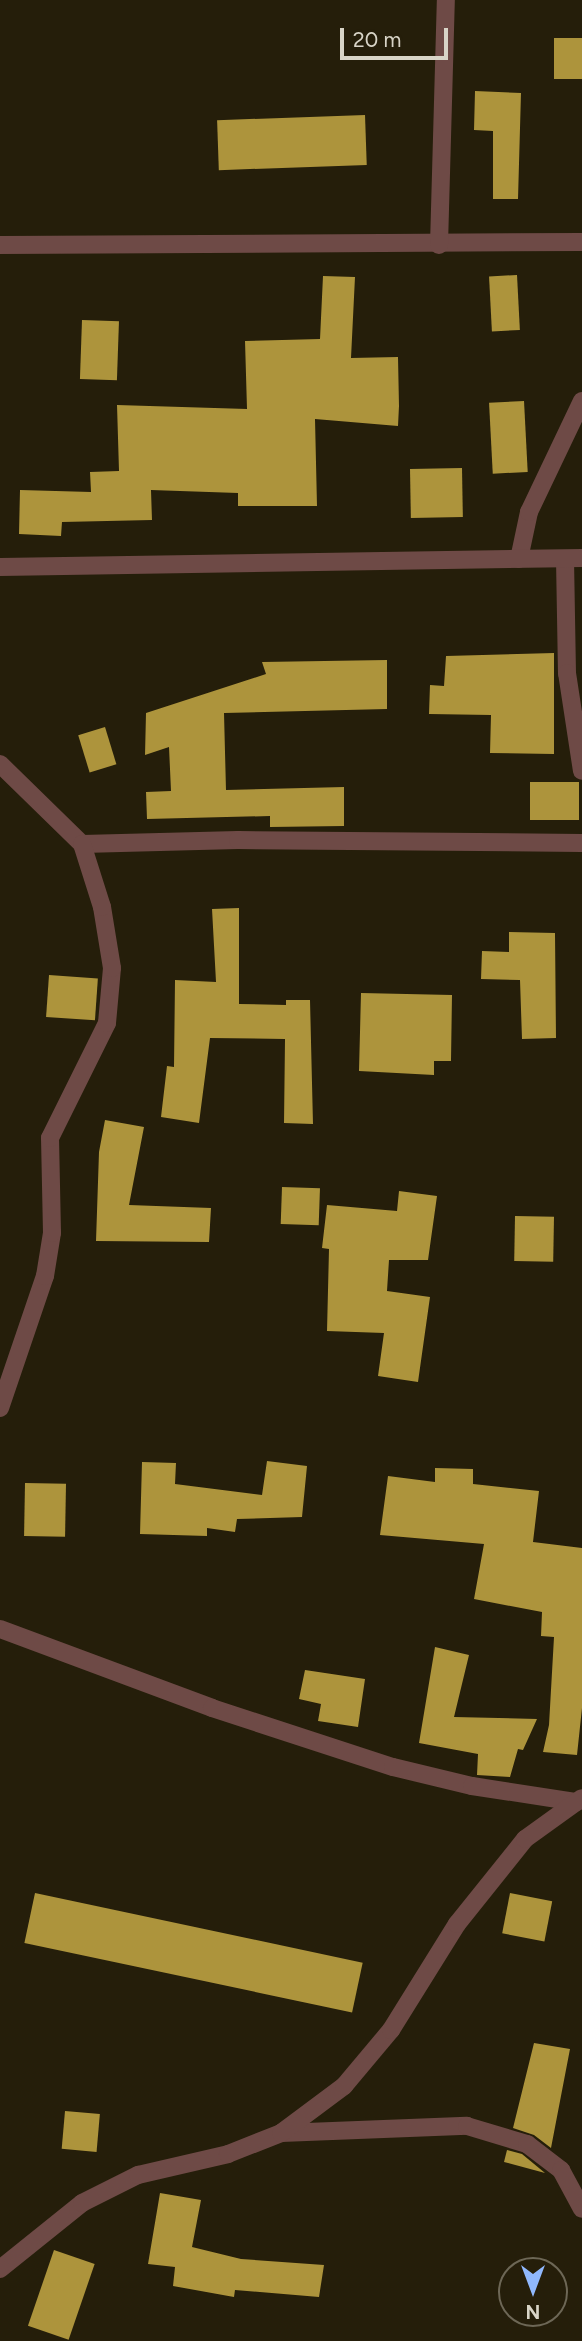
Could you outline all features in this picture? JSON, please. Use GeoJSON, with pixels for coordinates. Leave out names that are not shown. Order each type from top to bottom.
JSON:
{"type":"FeatureCollection","features":[{"type":"Feature","properties":{"kind":"street"},"geometry":{"type":"LineString","coordinates":[[439,245],[446,0]]}},
{"type":"Feature","properties":{"kind":"street"},"geometry":{"type":"LineString","coordinates":[[0,245],[439,245],[582,242]]}},
{"type":"Feature","properties":{"kind":"street"},"geometry":{"type":"LineString","coordinates":[[519,559],[530,512],[582,401]]}},
{"type":"Feature","properties":{"kind":"street"},"geometry":{"type":"LineString","coordinates":[[0,567],[574,558],[566,673],[582,771]]}},
{"type":"Feature","properties":{"kind":"street"},"geometry":{"type":"LineString","coordinates":[[0,764],[82,844],[102,907],[112,968],[107,1023],[50,1138],[52,1233],[45,1276],[0,1408]]}},
{"type":"Feature","properties":{"kind":"street"},"geometry":{"type":"LineString","coordinates":[[82,844],[238,840],[582,843]]}},
{"type":"Feature","properties":{"kind":"street"},"geometry":{"type":"LineString","coordinates":[[0,1629],[212,1708],[393,1767],[472,1786],[580,1800]]}},
{"type":"Feature","properties":{"kind":"street"},"geometry":{"type":"LineString","coordinates":[[0,2269],[82,2203],[138,2175],[228,2154],[281,2133],[344,2086],[391,2030],[457,1924],[525,1839],[580,1800]]}},
{"type":"Feature","properties":{"kind":"street"},"geometry":{"type":"LineString","coordinates":[[281,2133],[467,2126],[527,2144],[561,2170],[582,2210]]}},
{"type":"Feature","properties":{"kind":"building"},"geometry":{"type":"Polygon","coordinates":[[[554,38],[582,38],[582,79],[554,79],[554,38]]]}},
{"type":"Feature","properties":{"kind":"building"},"geometry":{"type":"Polygon","coordinates":[[[475,91],[521,93],[518,199],[493,199],[493,131],[474,130],[475,91]]]}},
{"type":"Feature","properties":{"kind":"building"},"geometry":{"type":"Polygon","coordinates":[[[365,115],[367,165],[219,170],[217,120],[365,115]]]}},
{"type":"Feature","properties":{"kind":"building"},"geometry":{"type":"Polygon","coordinates":[[[517,275],[520,330],[492,331],[489,276],[517,275]]]}},
{"type":"Feature","properties":{"kind":"building"},"geometry":{"type":"Polygon","coordinates":[[[323,276],[355,277],[351,358],[398,357],[399,406],[398,426],[315,419],[317,506],[238,506],[238,493],[151,490],[152,520],[62,522],[61,536],[19,534],[20,490],[91,492],[90,472],[119,471],[117,405],[247,409],[245,341],[320,339],[323,276]]]}},
{"type":"Feature","properties":{"kind":"building"},"geometry":{"type":"Polygon","coordinates":[[[82,320],[119,321],[117,380],[80,379],[82,320]]]}},
{"type":"Feature","properties":{"kind":"building"},"geometry":{"type":"Polygon","coordinates":[[[524,401],[528,472],[493,474],[489,403],[524,401]]]}},
{"type":"Feature","properties":{"kind":"building"},"geometry":{"type":"Polygon","coordinates":[[[462,468],[463,517],[411,518],[410,469],[462,468]]]}},
{"type":"Feature","properties":{"kind":"building"},"geometry":{"type":"Polygon","coordinates":[[[554,653],[554,754],[490,753],[491,715],[429,714],[430,685],[444,686],[446,656],[554,653]]]}},
{"type":"Feature","properties":{"kind":"building"},"geometry":{"type":"Polygon","coordinates":[[[387,660],[387,709],[224,713],[226,790],[344,787],[344,826],[270,827],[270,816],[147,819],[146,792],[171,791],[169,747],[145,755],[146,713],[266,674],[262,662],[387,660]]]}},
{"type":"Feature","properties":{"kind":"building"},"geometry":{"type":"Polygon","coordinates":[[[105,727],[116,764],[90,772],[78,735],[105,727]]]}},
{"type":"Feature","properties":{"kind":"building"},"geometry":{"type":"Polygon","coordinates":[[[530,782],[579,782],[579,820],[530,820],[530,782]]]}},
{"type":"Feature","properties":{"kind":"building"},"geometry":{"type":"Polygon","coordinates":[[[239,908],[239,1004],[286,1005],[286,1000],[310,1000],[313,1124],[284,1123],[285,1039],[210,1038],[199,1123],[161,1117],[167,1066],[174,1067],[175,980],[216,982],[212,909],[239,908]]]}},
{"type":"Feature","properties":{"kind":"building"},"geometry":{"type":"Polygon","coordinates":[[[509,932],[555,933],[556,1038],[522,1039],[520,980],[481,979],[482,951],[509,952],[509,932]]]}},
{"type":"Feature","properties":{"kind":"building"},"geometry":{"type":"Polygon","coordinates":[[[49,975],[98,978],[95,1020],[46,1017],[49,975]]]}},
{"type":"Feature","properties":{"kind":"building"},"geometry":{"type":"Polygon","coordinates":[[[361,993],[452,995],[451,1061],[434,1061],[434,1075],[359,1071],[361,993]]]}},
{"type":"Feature","properties":{"kind":"building"},"geometry":{"type":"Polygon","coordinates":[[[105,1120],[144,1127],[129,1205],[211,1208],[209,1242],[96,1241],[99,1152],[105,1120]]]}},
{"type":"Feature","properties":{"kind":"building"},"geometry":{"type":"Polygon","coordinates":[[[282,1187],[320,1188],[319,1225],[281,1224],[282,1187]]]}},
{"type":"Feature","properties":{"kind":"building"},"geometry":{"type":"Polygon","coordinates":[[[399,1191],[437,1196],[428,1260],[389,1260],[387,1291],[430,1297],[418,1382],[378,1376],[384,1333],[327,1331],[329,1249],[322,1248],[327,1205],[397,1211],[399,1191]]]}},
{"type":"Feature","properties":{"kind":"building"},"geometry":{"type":"Polygon","coordinates":[[[515,1216],[554,1217],[553,1262],[514,1261],[515,1216]]]}},
{"type":"Feature","properties":{"kind":"building"},"geometry":{"type":"Polygon","coordinates":[[[267,1461],[307,1466],[302,1517],[237,1519],[235,1532],[207,1528],[207,1536],[140,1534],[142,1462],[176,1463],[175,1484],[262,1495],[267,1461]]]}},
{"type":"Feature","properties":{"kind":"building"},"geometry":{"type":"Polygon","coordinates":[[[435,1468],[473,1469],[473,1484],[539,1491],[533,1542],[582,1548],[582,1708],[577,1755],[543,1752],[549,1725],[554,1637],[541,1636],[542,1612],[474,1599],[484,1544],[380,1535],[388,1476],[435,1482],[435,1468]]]}},
{"type":"Feature","properties":{"kind":"building"},"geometry":{"type":"Polygon","coordinates":[[[25,1483],[66,1484],[65,1537],[24,1536],[25,1483]]]}},
{"type":"Feature","properties":{"kind":"building"},"geometry":{"type":"Polygon","coordinates":[[[435,1647],[469,1655],[454,1717],[537,1719],[523,1750],[518,1749],[510,1777],[477,1775],[478,1754],[419,1743],[435,1647]]]}},
{"type":"Feature","properties":{"kind":"building"},"geometry":{"type":"Polygon","coordinates":[[[305,1670],[365,1679],[358,1727],[318,1721],[321,1704],[299,1699],[305,1670]]]}},
{"type":"Feature","properties":{"kind":"building"},"geometry":{"type":"Polygon","coordinates":[[[35,1893],[363,1963],[352,2013],[24,1943],[35,1893]]]}},
{"type":"Feature","properties":{"kind":"building"},"geometry":{"type":"Polygon","coordinates":[[[510,1893],[552,1901],[544,1941],[502,1933],[510,1893]]]}},
{"type":"Feature","properties":{"kind":"building"},"geometry":{"type":"Polygon","coordinates":[[[534,2043],[570,2049],[551,2148],[534,2135],[513,2128],[534,2043]]]}},
{"type":"Feature","properties":{"kind":"building"},"geometry":{"type":"Polygon","coordinates":[[[65,2111],[100,2114],[97,2152],[62,2149],[65,2111]]]}},
{"type":"Feature","properties":{"kind":"building"},"geometry":{"type":"Polygon","coordinates":[[[507,2150],[522,2154],[545,2173],[504,2162],[507,2150]]]}},
{"type":"Feature","properties":{"kind":"building"},"geometry":{"type":"Polygon","coordinates":[[[160,2193],[201,2200],[192,2247],[241,2259],[324,2265],[319,2297],[235,2290],[234,2297],[173,2286],[175,2267],[148,2264],[160,2193]]]}},
{"type":"Feature","properties":{"kind":"building"},"geometry":{"type":"Polygon","coordinates":[[[54,2250],[95,2264],[69,2340],[28,2326],[54,2250]]]}}]}
